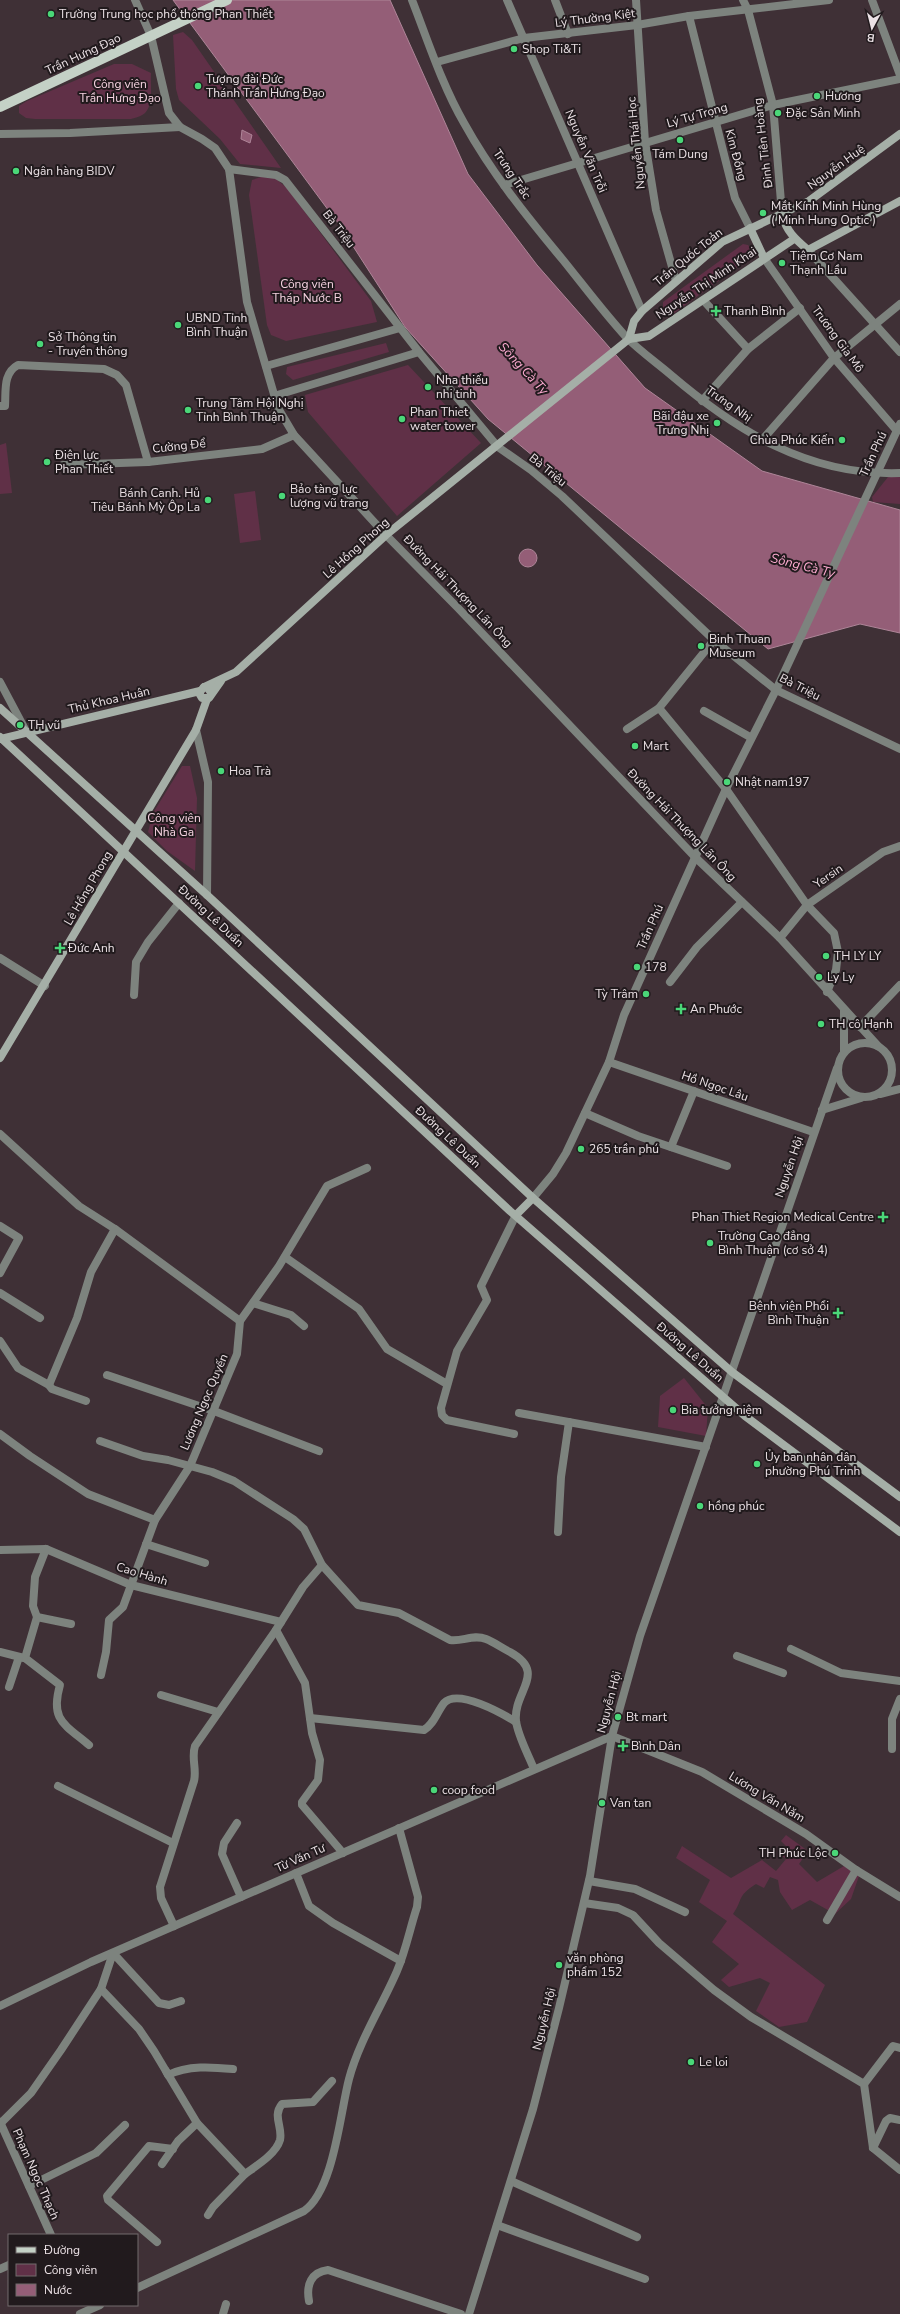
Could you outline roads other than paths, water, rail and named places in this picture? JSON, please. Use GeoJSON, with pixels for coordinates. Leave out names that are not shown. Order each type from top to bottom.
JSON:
{"type":"FeatureCollection","features":[{"type":"Feature","properties":{"kind":"main road","name":"Trần Hưng Đạo"},"geometry":{"type":"LineString","coordinates":[[0,107],[227,0]]}},
{"type":"Feature","properties":{"kind":"main road","name":"Nguyễn Huệ"},"geometry":{"type":"LineString","coordinates":[[782,214],[824,191],[900,134]]}},
{"type":"Feature","properties":{"kind":"main road"},"geometry":{"type":"LineString","coordinates":[[782,214],[785,224],[794,239],[808,250],[900,201]]}},
{"type":"Feature","properties":{"kind":"main road","name":"Trần Quốc Toản"},"geometry":{"type":"LineString","coordinates":[[629,339],[634,321],[642,311],[722,242],[782,214]]}},
{"type":"Feature","properties":{"kind":"main road"},"geometry":{"type":"LineString","coordinates":[[750,228],[764,258]]}},
{"type":"Feature","properties":{"kind":"main road","name":"Nguyễn Thị Minh Khai"},"geometry":{"type":"LineString","coordinates":[[629,339],[649,336],[704,301],[764,258],[794,239]]}},
{"type":"Feature","properties":{"kind":"main road","name":"Lê Hồng Phong"},"geometry":{"type":"LineString","coordinates":[[202,689],[236,672],[386,535],[498,447],[629,339]]}},
{"type":"Feature","properties":{"kind":"main road","name":"Lê Hồng Phong"},"geometry":{"type":"LineString","coordinates":[[0,1058],[45,986],[196,730],[209,696],[222,679]]}},
{"type":"Feature","properties":{"kind":"main road"},"geometry":{"type":"LineString","coordinates":[[202,689],[208,688],[209,696]]}},
{"type":"Feature","properties":{"kind":"main road","name":"Thủ Khoa Huân"},"geometry":{"type":"LineString","coordinates":[[1,738],[202,689]]}},
{"type":"Feature","properties":{"kind":"main road","name":"Đường Lê Duẩn"},"geometry":{"type":"LineString","coordinates":[[0,708],[207,895],[533,1198],[732,1372],[900,1497]]}},
{"type":"Feature","properties":{"kind":"main road","name":"Đường Lê Duẩn"},"geometry":{"type":"LineString","coordinates":[[1,738],[516,1215],[723,1397],[900,1532]]}},
{"type":"Feature","properties":{"kind":"main road"},"geometry":{"type":"LineString","coordinates":[[516,1215],[533,1198]]}},
{"type":"Feature","properties":{"kind":"street","name":"Đường Hải Thượng Lãn Ông"},"geometry":{"type":"LineString","coordinates":[[135,0],[151,36],[168,113],[180,127],[215,148],[229,169],[247,302],[278,408],[294,435],[386,535],[458,608],[695,857],[780,938],[827,992],[878,1046]]}},
{"type":"Feature","properties":{"kind":"street","name":"Trưng Trắc"},"geometry":{"type":"LineString","coordinates":[[412,0],[462,121],[504,185],[527,216],[629,339]]}},
{"type":"Feature","properties":{"kind":"street","name":"Nguyễn Văn Trỗi"},"geometry":{"type":"LineString","coordinates":[[508,0],[642,311]]}},
{"type":"Feature","properties":{"kind":"street"},"geometry":{"type":"LineString","coordinates":[[555,0],[568,34]]}},
{"type":"Feature","properties":{"kind":"street","name":"Nguyễn Thái Học"},"geometry":{"type":"LineString","coordinates":[[636,0],[646,142],[656,210],[676,281]]}},
{"type":"Feature","properties":{"kind":"street","name":"Đinh Tiên Hoàng"},"geometry":{"type":"LineString","coordinates":[[743,0],[748,10],[773,105],[782,214]]}},
{"type":"Feature","properties":{"kind":"street","name":"Lý Thường Kiệt"},"geometry":{"type":"LineString","coordinates":[[437,62],[524,38],[568,34],[638,25],[689,16],[829,0]]}},
{"type":"Feature","properties":{"kind":"street"},"geometry":{"type":"LineString","coordinates":[[872,0],[900,75]]}},
{"type":"Feature","properties":{"kind":"street","name":"Kim Đồng"},"geometry":{"type":"LineString","coordinates":[[689,16],[735,198],[750,228]]}},
{"type":"Feature","properties":{"kind":"street","name":"Lý Tự Trọng"},"geometry":{"type":"LineString","coordinates":[[504,185],[773,105],[900,79]]}},
{"type":"Feature","properties":{"kind":"street"},"geometry":{"type":"LineString","coordinates":[[0,134],[70,134],[180,127]]}},
{"type":"Feature","properties":{"kind":"street","name":"Bà Triệu"},"geometry":{"type":"LineString","coordinates":[[229,169],[276,175],[285,180],[419,352],[498,447],[531,470],[562,496],[714,640],[776,690],[900,749]]}},
{"type":"Feature","properties":{"kind":"street"},"geometry":{"type":"LineString","coordinates":[[808,250],[900,352]]}},
{"type":"Feature","properties":{"kind":"street","name":"Trương Gia Mô"},"geometry":{"type":"LineString","coordinates":[[764,258],[834,358],[898,428]]}},
{"type":"Feature","properties":{"kind":"street"},"geometry":{"type":"LineString","coordinates":[[704,301],[748,349]]}},
{"type":"Feature","properties":{"kind":"street"},"geometry":{"type":"LineString","coordinates":[[762,440],[834,358],[900,304]]}},
{"type":"Feature","properties":{"kind":"street"},"geometry":{"type":"LineString","coordinates":[[702,401],[748,349],[800,308]]}},
{"type":"Feature","properties":{"kind":"street"},"geometry":{"type":"LineString","coordinates":[[266,366],[400,328]]}},
{"type":"Feature","properties":{"kind":"street","name":"Trưng Nhị"},"geometry":{"type":"LineString","coordinates":[[629,339],[702,401],[762,440],[824,465],[878,473],[900,472]]}},
{"type":"Feature","properties":{"kind":"street"},"geometry":{"type":"LineString","coordinates":[[274,396],[419,352]]}},
{"type":"Feature","properties":{"kind":"street"},"geometry":{"type":"LineString","coordinates":[[0,406],[5,406],[7,375],[10,369],[18,365],[104,369],[117,375],[126,386],[148,462]]}},
{"type":"Feature","properties":{"kind":"street","name":"Trần Phú"},"geometry":{"type":"LineString","coordinates":[[533,1198],[560,1164],[585,1113],[609,1062],[624,1015],[726,789],[750,737],[776,690],[787,663],[898,428]]}},
{"type":"Feature","properties":{"kind":"street","name":"Cường Để"},"geometry":{"type":"LineString","coordinates":[[63,465],[148,462],[262,449],[294,435]]}},
{"type":"Feature","properties":{"kind":"street"},"geometry":{"type":"LineString","coordinates":[[627,729],[659,708],[714,640]]}},
{"type":"Feature","properties":{"kind":"street"},"geometry":{"type":"LineString","coordinates":[[0,682],[26,732]]}},
{"type":"Feature","properties":{"kind":"street"},"geometry":{"type":"LineString","coordinates":[[659,708],[726,789],[807,905],[834,933],[838,952],[836,970],[827,992]]}},
{"type":"Feature","properties":{"kind":"street"},"geometry":{"type":"LineString","coordinates":[[704,711],[750,737]]}},
{"type":"Feature","properties":{"kind":"street"},"geometry":{"type":"LineString","coordinates":[[196,730],[208,782],[207,895]]}},
{"type":"Feature","properties":{"kind":"street","name":"Yersin"},"geometry":{"type":"LineString","coordinates":[[780,938],[807,905],[883,852],[900,846]]}},
{"type":"Feature","properties":{"kind":"street"},"geometry":{"type":"LineString","coordinates":[[670,982],[702,941],[742,902]]}},
{"type":"Feature","properties":{"kind":"street"},"geometry":{"type":"LineString","coordinates":[[134,995],[136,962],[148,942],[179,903]]}},
{"type":"Feature","properties":{"kind":"street"},"geometry":{"type":"LineString","coordinates":[[0,958],[45,986]]}},
{"type":"Feature","properties":{"kind":"street"},"geometry":{"type":"LineString","coordinates":[[860,1026],[900,985]]}},
{"type":"Feature","properties":{"kind":"street"},"geometry":{"type":"LineString","coordinates":[[844,1010],[844,1052],[837,1068],[838,1077],[846,1091],[861,1098]]}},
{"type":"Feature","properties":{"kind":"street"},"geometry":{"type":"LineString","coordinates":[[844,1052],[851,1046],[860,1043],[878,1046],[900,1068]]}},
{"type":"Feature","properties":{"kind":"street"},"geometry":{"type":"LineString","coordinates":[[877,1095],[884,1090],[892,1075],[890,1059]]}},
{"type":"Feature","properties":{"kind":"street","name":"Hồ Ngọc Lâu"},"geometry":{"type":"LineString","coordinates":[[609,1062],[813,1132]]}},
{"type":"Feature","properties":{"kind":"street","name":"Nguyễn Hội"},"geometry":{"type":"LineString","coordinates":[[469,2314],[533,2110],[589,1881],[612,1736],[640,1636],[732,1372],[813,1132],[837,1068]]}},
{"type":"Feature","properties":{"kind":"street"},"geometry":{"type":"LineString","coordinates":[[822,1110],[861,1098],[900,1090]]}},
{"type":"Feature","properties":{"kind":"street"},"geometry":{"type":"LineString","coordinates":[[671,1147],[694,1091]]}},
{"type":"Feature","properties":{"kind":"street"},"geometry":{"type":"LineString","coordinates":[[585,1113],[626,1131],[727,1166]]}},
{"type":"Feature","properties":{"kind":"street"},"geometry":{"type":"LineString","coordinates":[[0,1134],[79,1206],[115,1229],[240,1321],[285,1257],[318,1197],[327,1186],[368,1168]]}},
{"type":"Feature","properties":{"kind":"street"},"geometry":{"type":"LineString","coordinates":[[514,1434],[444,1418],[441,1408],[460,1344],[487,1300],[481,1286],[516,1215]]}},
{"type":"Feature","properties":{"kind":"street"},"geometry":{"type":"LineString","coordinates":[[0,1226],[20,1238],[0,1273]]}},
{"type":"Feature","properties":{"kind":"street"},"geometry":{"type":"LineString","coordinates":[[49,1385],[77,1318],[92,1272],[115,1229]]}},
{"type":"Feature","properties":{"kind":"street"},"geometry":{"type":"LineString","coordinates":[[285,1257],[359,1309],[387,1349],[447,1384]]}},
{"type":"Feature","properties":{"kind":"street"},"geometry":{"type":"LineString","coordinates":[[0,1293],[40,1318]]}},
{"type":"Feature","properties":{"kind":"street"},"geometry":{"type":"LineString","coordinates":[[253,1303],[291,1315],[304,1326]]}},
{"type":"Feature","properties":{"kind":"street","name":"Lương Ngọc Quyến"},"geometry":{"type":"LineString","coordinates":[[100,1675],[106,1652],[109,1620],[121,1611],[155,1520],[190,1466],[238,1354],[240,1321]]}},
{"type":"Feature","properties":{"kind":"street"},"geometry":{"type":"LineString","coordinates":[[0,1341],[18,1368],[49,1385],[52,1389],[86,1401]]}},
{"type":"Feature","properties":{"kind":"street"},"geometry":{"type":"LineString","coordinates":[[107,1375],[214,1411],[319,1451]]}},
{"type":"Feature","properties":{"kind":"street"},"geometry":{"type":"LineString","coordinates":[[519,1414],[706,1447]]}},
{"type":"Feature","properties":{"kind":"street"},"geometry":{"type":"LineString","coordinates":[[558,1532],[561,1477],[569,1422]]}},
{"type":"Feature","properties":{"kind":"street"},"geometry":{"type":"LineString","coordinates":[[0,1434],[30,1456],[88,1494],[155,1520]]}},
{"type":"Feature","properties":{"kind":"street"},"geometry":{"type":"LineString","coordinates":[[100,1441],[143,1456],[212,1472],[234,1481],[293,1519],[304,1529],[322,1564],[358,1605],[399,1613],[450,1640],[457,1641],[469,1637],[486,1638],[523,1659],[527,1666],[528,1676],[516,1712],[516,1722],[534,1769]]}},
{"type":"Feature","properties":{"kind":"street"},"geometry":{"type":"LineString","coordinates":[[146,1544],[205,1562]]}},
{"type":"Feature","properties":{"kind":"street"},"geometry":{"type":"LineString","coordinates":[[9,1687],[38,1617],[33,1606],[33,1594],[36,1576],[46,1549]]}},
{"type":"Feature","properties":{"kind":"street","name":"Cao Hành"},"geometry":{"type":"LineString","coordinates":[[0,1550],[46,1549],[131,1585],[281,1622]]}},
{"type":"Feature","properties":{"kind":"street"},"geometry":{"type":"LineString","coordinates":[[174,1926],[161,1898],[160,1887],[194,1781],[196,1772],[192,1756],[195,1746],[276,1630],[303,1587],[322,1564]]}},
{"type":"Feature","properties":{"kind":"street"},"geometry":{"type":"LineString","coordinates":[[38,1617],[71,1624]]}},
{"type":"Feature","properties":{"kind":"street"},"geometry":{"type":"LineString","coordinates":[[276,1630],[305,1683],[312,1733],[319,1752],[320,1769],[318,1780],[302,1802],[302,1805],[343,1853]]}},
{"type":"Feature","properties":{"kind":"street"},"geometry":{"type":"LineString","coordinates":[[790,1649],[841,1673],[900,1681]]}},
{"type":"Feature","properties":{"kind":"street"},"geometry":{"type":"LineString","coordinates":[[0,1652],[22,1658],[60,1685],[55,1702],[57,1713],[63,1723],[88,1745]]}},
{"type":"Feature","properties":{"kind":"street"},"geometry":{"type":"LineString","coordinates":[[737,1656],[783,1673]]}},
{"type":"Feature","properties":{"kind":"street"},"geometry":{"type":"LineString","coordinates":[[161,1695],[218,1712]]}},
{"type":"Feature","properties":{"kind":"street"},"geometry":{"type":"LineString","coordinates":[[310,1718],[424,1730],[432,1723],[446,1702],[454,1699],[492,1708],[516,1722]]}},
{"type":"Feature","properties":{"kind":"street"},"geometry":{"type":"LineString","coordinates":[[892,1749],[892,1719],[900,1699]]}},
{"type":"Feature","properties":{"kind":"street","name":"Từ Văn Tư"},"geometry":{"type":"LineString","coordinates":[[0,2006],[174,1926],[612,1736]]}},
{"type":"Feature","properties":{"kind":"street","name":"Lương Văn Năm"},"geometry":{"type":"LineString","coordinates":[[612,1736],[702,1772],[806,1834],[856,1870],[900,1897]]}},
{"type":"Feature","properties":{"kind":"street"},"geometry":{"type":"LineString","coordinates":[[58,1786],[173,1843]]}},
{"type":"Feature","properties":{"kind":"street"},"geometry":{"type":"LineString","coordinates":[[237,1823],[224,1843],[222,1854],[241,1897]]}},
{"type":"Feature","properties":{"kind":"street"},"geometry":{"type":"LineString","coordinates":[[138,2288],[309,2207],[327,2175],[351,2071],[401,1961],[417,1907],[418,1897],[399,1828]]}},
{"type":"Feature","properties":{"kind":"street"},"geometry":{"type":"LineString","coordinates":[[827,1920],[856,1870]]}},
{"type":"Feature","properties":{"kind":"street"},"geometry":{"type":"LineString","coordinates":[[296,1873],[309,1906],[333,1923],[401,1961]]}},
{"type":"Feature","properties":{"kind":"street"},"geometry":{"type":"LineString","coordinates":[[589,1881],[635,1889],[685,1912]]}},
{"type":"Feature","properties":{"kind":"street"},"geometry":{"type":"LineString","coordinates":[[584,1903],[618,1908],[633,1915],[659,1943],[714,1990],[750,2017],[864,2084]]}},
{"type":"Feature","properties":{"kind":"street"},"geometry":{"type":"LineString","coordinates":[[0,2123],[31,2093],[101,1989],[113,1953],[159,2003],[169,2005],[181,2001]]}},
{"type":"Feature","properties":{"kind":"street"},"geometry":{"type":"LineString","coordinates":[[101,1989],[139,2029],[197,2123],[245,2174]]}},
{"type":"Feature","properties":{"kind":"street"},"geometry":{"type":"LineString","coordinates":[[900,2048],[894,2046],[864,2084],[873,2148],[900,2170]]}},
{"type":"Feature","properties":{"kind":"street"},"geometry":{"type":"LineString","coordinates":[[168,2075],[185,2069],[210,2067],[233,2069]]}},
{"type":"Feature","properties":{"kind":"street"},"geometry":{"type":"LineString","coordinates":[[208,2215],[213,2207],[245,2174],[276,2148],[280,2141],[277,2115],[282,2104],[313,2102],[332,2081]]}},
{"type":"Feature","properties":{"kind":"street"},"geometry":{"type":"LineString","coordinates":[[873,2148],[886,2121],[890,2118],[900,2120]]}},
{"type":"Feature","properties":{"kind":"street","name":"Phạm Ngọc Thạch"},"geometry":{"type":"LineString","coordinates":[[0,2123],[51,2234]]}},
{"type":"Feature","properties":{"kind":"street"},"geometry":{"type":"LineString","coordinates":[[162,2164],[178,2141],[197,2123]]}},
{"type":"Feature","properties":{"kind":"street"},"geometry":{"type":"LineString","coordinates":[[29,2186],[96,2153],[125,2125]]}},
{"type":"Feature","properties":{"kind":"street"},"geometry":{"type":"LineString","coordinates":[[157,2242],[108,2200],[107,2196],[149,2146],[173,2149]]}},
{"type":"Feature","properties":{"kind":"street"},"geometry":{"type":"LineString","coordinates":[[510,2181],[637,2237]]}},
{"type":"Feature","properties":{"kind":"street"},"geometry":{"type":"LineString","coordinates":[[497,2225],[645,2279]]}},
{"type":"Feature","properties":{"kind":"street"},"geometry":{"type":"LineString","coordinates":[[309,2301],[308,2289],[312,2278],[316,2273],[328,2270],[461,2314]]}},
{"type":"Feature","properties":{"kind":"street"},"geometry":{"type":"LineString","coordinates":[[222,2314],[226,2304]]}},
{"type":"Feature","properties":{"kind":"street"},"geometry":{"type":"LineString","coordinates":[[83,2311],[97,2306]]}},
{"type":"Feature","properties":{"kind":"water","name":"Sông Cà Ty"},"geometry":{"type":"Polygon","coordinates":[[[173,0],[390,0],[468,174],[537,265],[645,388],[762,471],[900,510],[900,633],[860,624],[768,649],[488,419],[405,327],[340,226],[173,0]]]}},
{"type":"Feature","properties":{"kind":"water"},"geometry":{"type":"Polygon","coordinates":[[[242,130],[252,135],[250,143],[241,139],[242,130]]]}},
{"type":"Feature","properties":{"kind":"water"},"geometry":{"type":"Polygon","coordinates":[[[524,549],[532,549],[537,554],[535,565],[532,567],[524,567],[519,562],[519,554],[524,549]]]}},
{"type":"Feature","properties":{"kind":"place","name":"Trường Trung học phổ thông Phan Thiết"},"geometry":{"type":"Point","coordinates":[51,14]}},
{"type":"Feature","properties":{"kind":"place","name":"Shop Ti&Ti"},"geometry":{"type":"Point","coordinates":[514,49]}},
{"type":"Feature","properties":{"kind":"place","name":"Tượng đài Đức Thánh Trần Hưng Đạo"},"geometry":{"type":"Point","coordinates":[198,86]}},
{"type":"Feature","properties":{"kind":"place","name":"Hương"},"geometry":{"type":"Point","coordinates":[817,96]}},
{"type":"Feature","properties":{"kind":"place","name":"Đặc Sản Minh"},"geometry":{"type":"Point","coordinates":[778,113]}},
{"type":"Feature","properties":{"kind":"place","name":"Tám Dung"},"geometry":{"type":"Point","coordinates":[680,140]}},
{"type":"Feature","properties":{"kind":"place","name":"Ngân hàng BIDV"},"geometry":{"type":"Point","coordinates":[16,171]}},
{"type":"Feature","properties":{"kind":"place","name":"Mắt Kính Minh Hùng ( Minh Hung Optic )"},"geometry":{"type":"Point","coordinates":[763,213]}},
{"type":"Feature","properties":{"kind":"place","name":"Tiệm Cơ Nam Thạnh Lầu"},"geometry":{"type":"Point","coordinates":[782,263]}},
{"type":"Feature","properties":{"kind":"place","name":"Thanh Bình"},"geometry":{"type":"Point","coordinates":[716,311]}},
{"type":"Feature","properties":{"kind":"place","name":"UBND Tỉnh Bình Thuận"},"geometry":{"type":"Point","coordinates":[178,325]}},
{"type":"Feature","properties":{"kind":"place","name":"Sở Thông tin - Truyền thông"},"geometry":{"type":"Point","coordinates":[40,344]}},
{"type":"Feature","properties":{"kind":"place","name":"Nha thiếu nhi tinh"},"geometry":{"type":"Point","coordinates":[428,387]}},
{"type":"Feature","properties":{"kind":"place","name":"Trung Tâm Hội Nghị Tỉnh Bình Thuận"},"geometry":{"type":"Point","coordinates":[188,410]}},
{"type":"Feature","properties":{"kind":"place","name":"Phan Thiet water tower"},"geometry":{"type":"Point","coordinates":[402,419]}},
{"type":"Feature","properties":{"kind":"place","name":"Bãi đậu xe Trưng Nhị"},"geometry":{"type":"Point","coordinates":[717,423]}},
{"type":"Feature","properties":{"kind":"place","name":"Chùa Phúc Kiến"},"geometry":{"type":"Point","coordinates":[842,440]}},
{"type":"Feature","properties":{"kind":"place","name":"Điện lực Phan Thiết"},"geometry":{"type":"Point","coordinates":[47,462]}},
{"type":"Feature","properties":{"kind":"place","name":"Bảo tàng lực lượng vũ trang"},"geometry":{"type":"Point","coordinates":[282,496]}},
{"type":"Feature","properties":{"kind":"place","name":"Bánh Canh. Hů Tiêu Bánh Mỳ Ôp La"},"geometry":{"type":"Point","coordinates":[208,500]}},
{"type":"Feature","properties":{"kind":"place","name":"Binh Thuan Museum"},"geometry":{"type":"Point","coordinates":[701,646]}},
{"type":"Feature","properties":{"kind":"place","name":"TH vũ"},"geometry":{"type":"Point","coordinates":[20,725]}},
{"type":"Feature","properties":{"kind":"place","name":"Mart"},"geometry":{"type":"Point","coordinates":[635,746]}},
{"type":"Feature","properties":{"kind":"place","name":"Hoa Trà"},"geometry":{"type":"Point","coordinates":[221,771]}},
{"type":"Feature","properties":{"kind":"place","name":"Nhật nam197"},"geometry":{"type":"Point","coordinates":[727,782]}},
{"type":"Feature","properties":{"kind":"place","name":"Đức Anh"},"geometry":{"type":"Point","coordinates":[60,948]}},
{"type":"Feature","properties":{"kind":"place","name":"TH LY LY"},"geometry":{"type":"Point","coordinates":[826,956]}},
{"type":"Feature","properties":{"kind":"place","name":"178"},"geometry":{"type":"Point","coordinates":[637,967]}},
{"type":"Feature","properties":{"kind":"place","name":"Ly Ly"},"geometry":{"type":"Point","coordinates":[819,977]}},
{"type":"Feature","properties":{"kind":"place","name":"Tỳ Trâm"},"geometry":{"type":"Point","coordinates":[646,994]}},
{"type":"Feature","properties":{"kind":"place","name":"An Phước"},"geometry":{"type":"Point","coordinates":[681,1009]}},
{"type":"Feature","properties":{"kind":"place","name":"TH cô Hạnh"},"geometry":{"type":"Point","coordinates":[821,1024]}},
{"type":"Feature","properties":{"kind":"place","name":"265 trần phú"},"geometry":{"type":"Point","coordinates":[581,1149]}},
{"type":"Feature","properties":{"kind":"place","name":"Phan Thiet Region Medical Centre"},"geometry":{"type":"Point","coordinates":[883,1217]}},
{"type":"Feature","properties":{"kind":"place","name":"Trường Cao đẳng Bình Thuận (cơ sở 4)"},"geometry":{"type":"Point","coordinates":[710,1243]}},
{"type":"Feature","properties":{"kind":"place","name":"Bệnh viện Phổi Bình Thuận"},"geometry":{"type":"Point","coordinates":[838,1313]}},
{"type":"Feature","properties":{"kind":"place","name":"Bia tưởng niệm"},"geometry":{"type":"Point","coordinates":[673,1410]}},
{"type":"Feature","properties":{"kind":"place","name":"Ủy ban nhân dân phường Phú Trinh"},"geometry":{"type":"Point","coordinates":[757,1464]}},
{"type":"Feature","properties":{"kind":"place","name":"hồng phúc"},"geometry":{"type":"Point","coordinates":[700,1506]}},
{"type":"Feature","properties":{"kind":"place","name":"Bt mart"},"geometry":{"type":"Point","coordinates":[618,1717]}},
{"type":"Feature","properties":{"kind":"place","name":"Bình Dân"},"geometry":{"type":"Point","coordinates":[623,1746]}},
{"type":"Feature","properties":{"kind":"place","name":"coop food"},"geometry":{"type":"Point","coordinates":[434,1790]}},
{"type":"Feature","properties":{"kind":"place","name":"Van tan"},"geometry":{"type":"Point","coordinates":[602,1803]}},
{"type":"Feature","properties":{"kind":"place","name":"TH Phúc Lộc"},"geometry":{"type":"Point","coordinates":[835,1853]}},
{"type":"Feature","properties":{"kind":"place","name":"văn phòng phẩm 152"},"geometry":{"type":"Point","coordinates":[559,1965]}},
{"type":"Feature","properties":{"kind":"place","name":"Le loi"},"geometry":{"type":"Point","coordinates":[691,2062]}},
{"type":"Feature","properties":{"kind":"park label","name":"Công viên Trần Hưng Đạo"},"geometry":{"type":"Point","coordinates":[120,91]}},
{"type":"Feature","properties":{"kind":"park label","name":"Công viên Tháp Nước B"},"geometry":{"type":"Point","coordinates":[307,291]}},
{"type":"Feature","properties":{"kind":"park label","name":"Công viên Nhà Ga"},"geometry":{"type":"Point","coordinates":[174,825]}}]}
